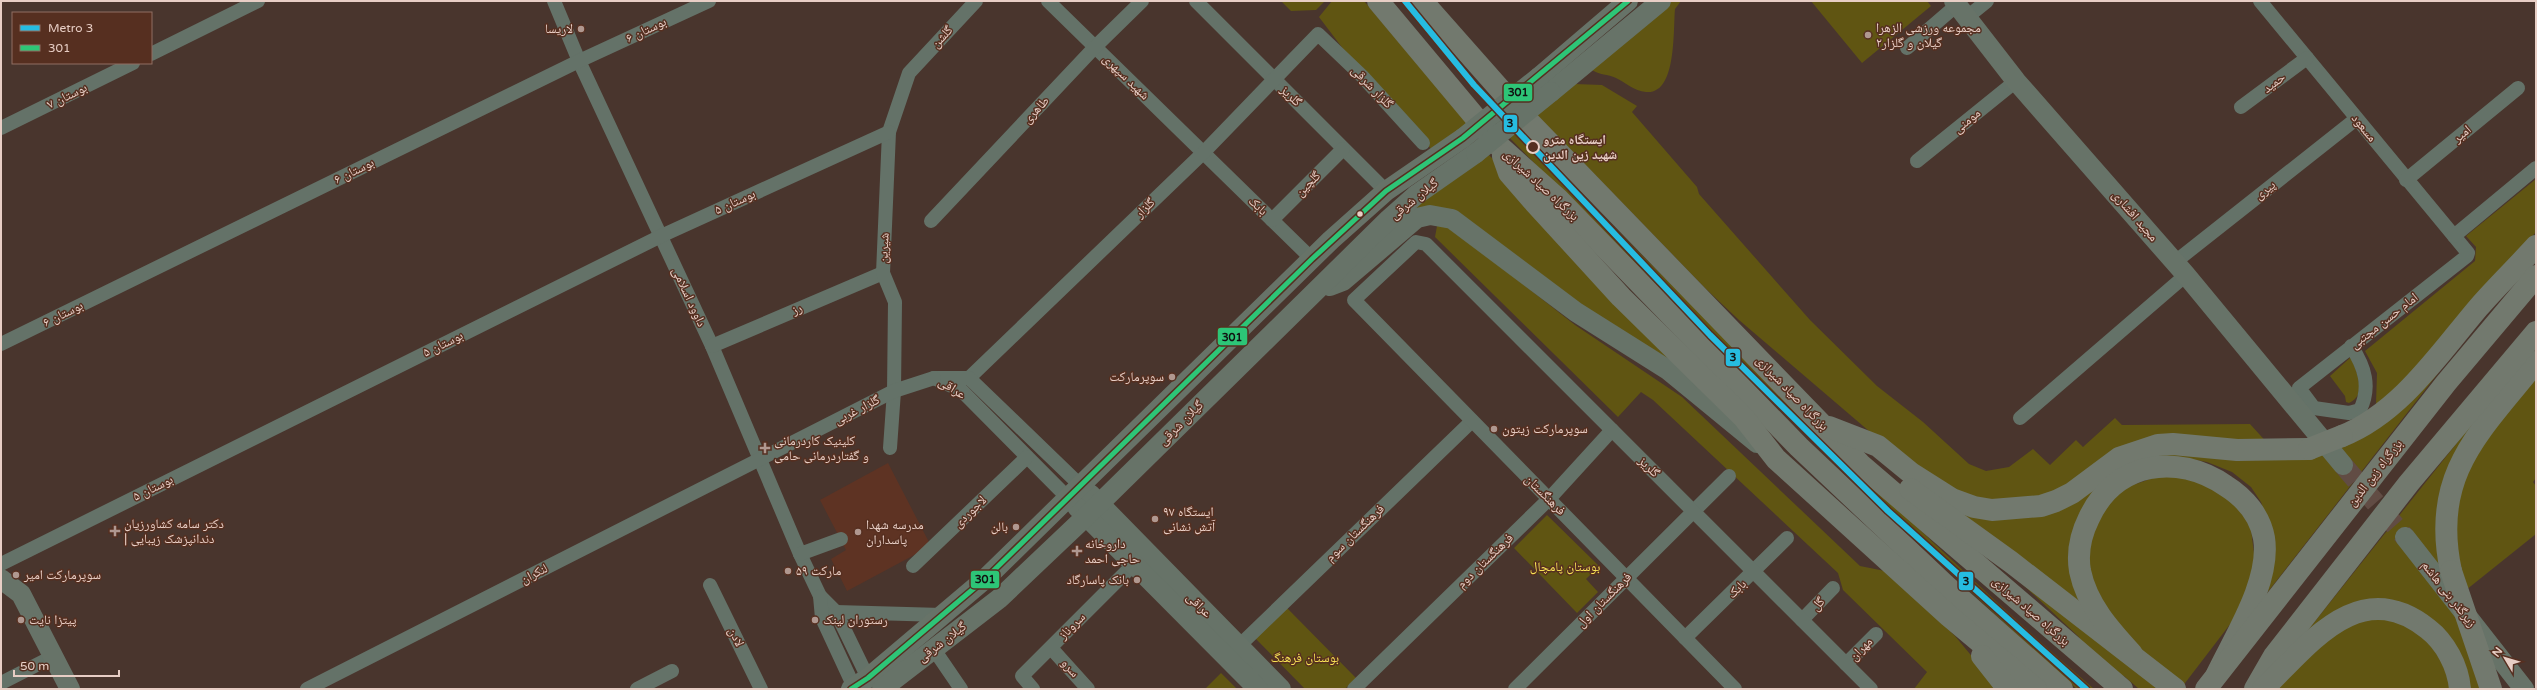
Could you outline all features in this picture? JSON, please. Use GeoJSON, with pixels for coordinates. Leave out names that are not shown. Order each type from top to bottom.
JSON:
{"type":"FeatureCollection","features":[{"type":"Feature","properties":{"kind":"highway","name":"بزرگراه صیاد شیرازی"},"geometry":{"type":"LineString","coordinates":[[1378,1],[1500,147],[1558,199],[1799,447],[1945,585],[2062,689]]}},
{"type":"Feature","properties":{"kind":"highway","name":"بزرگراه صیاد شیرازی"},"geometry":{"type":"LineString","coordinates":[[1422,1],[1535,128],[1824,425],[1860,464],[2122,689]]}},
{"type":"Feature","properties":{"kind":"highway"},"geometry":{"type":"LineString","coordinates":[[1500,147],[1509,173],[1535,204],[1626,303],[1744,418],[1776,459],[1949,616],[2036,689]]}},
{"type":"Feature","properties":{"kind":"highway"},"geometry":{"type":"LineString","coordinates":[[1824,425],[1878,446],[1911,473],[1952,498],[1974,507],[1992,510],[2041,506],[2056,501],[2072,493],[2119,458],[2139,450],[2158,445],[2173,444],[2237,450],[2342,436],[2372,420],[2404,392],[2536,246]]}},
{"type":"Feature","properties":{"kind":"highway","name":"بزرگراه زین الدین"},"geometry":{"type":"LineString","coordinates":[[2212,682],[2442,389],[2536,276]]}},
{"type":"Feature","properties":{"kind":"highway"},"geometry":{"type":"LineString","coordinates":[[2255,689],[2274,656],[2404,488],[2536,332]]}},
{"type":"Feature","properties":{"kind":"highway"},"geometry":{"type":"LineString","coordinates":[[2490,689],[2451,570],[2447,552],[2445,518],[2456,473],[2475,439],[2536,362]]}},
{"type":"Feature","properties":{"kind":"highway"},"geometry":{"type":"LineString","coordinates":[[1824,425],[2132,654],[2175,689]]}},
{"type":"Feature","properties":{"kind":"highway"},"geometry":{"type":"LineString","coordinates":[[2132,654],[2095,610],[2085,586],[2078,557],[2085,525],[2094,507],[2106,491],[2131,473],[2156,467],[2174,466],[2198,471],[2217,480],[2236,492],[2251,507],[2264,538],[2264,564],[2259,586],[2212,682]]}},
{"type":"Feature","properties":{"kind":"highway"},"geometry":{"type":"LineString","coordinates":[[2263,689],[2317,635],[2353,613],[2381,609],[2395,610],[2412,617],[2435,635],[2450,657],[2460,689]]}},
{"type":"Feature","properties":{"kind":"highway"},"geometry":{"type":"LineString","coordinates":[[1949,616],[2008,689]]}},
{"type":"Feature","properties":{"kind":"main road","name":"گیلان شرقی"},"geometry":{"type":"LineString","coordinates":[[863,687],[942,615],[985,579],[1102,466],[1312,258],[1386,191],[1463,138],[1539,77],[1628,1]]}},
{"type":"Feature","properties":{"kind":"main road","name":"گیلان شرقی"},"geometry":{"type":"LineString","coordinates":[[863,687],[933,648],[1000,598],[1093,510],[1313,292],[1408,202],[1476,154],[1660,1]]}},
{"type":"Feature","properties":{"kind":"main road","name":"مجید افشاری"},"geometry":{"type":"LineString","coordinates":[[1959,8],[2016,81],[2181,269],[2311,441],[2343,465]]}},
{"type":"Feature","properties":{"kind":"main road"},"geometry":{"type":"LineString","coordinates":[[1313,292],[1343,281],[1417,218],[1430,215],[1452,219],[1576,312],[1668,370],[1776,459]]}},
{"type":"Feature","properties":{"kind":"main road"},"geometry":{"type":"LineString","coordinates":[[1203,366],[1221,383]]}},
{"type":"Feature","properties":{"kind":"main road"},"geometry":{"type":"LineString","coordinates":[[1102,466],[1120,483]]}},
{"type":"Feature","properties":{"kind":"main road"},"geometry":{"type":"LineString","coordinates":[[1075,492],[1093,510]]}},
{"type":"Feature","properties":{"kind":"main road","name":"عراقی"},"geometry":{"type":"LineString","coordinates":[[1093,510],[1239,646],[1281,689]]}},
{"type":"Feature","properties":{"kind":"main road","name":"عراقی"},"geometry":{"type":"LineString","coordinates":[[1093,510],[1134,564],[1258,689]]}},
{"type":"Feature","properties":{"kind":"main road","name":"زیرگذر بنی هاشم"},"geometry":{"type":"LineString","coordinates":[[2405,538],[2524,689]]}},
{"type":"Feature","properties":{"kind":"main road"},"geometry":{"type":"LineString","coordinates":[[1,578],[21,594],[70,689]]}},
{"type":"Feature","properties":{"kind":"street"},"geometry":{"type":"LineString","coordinates":[[152,54],[258,1]]}},
{"type":"Feature","properties":{"kind":"street","name":"داوود اسلامی"},"geometry":{"type":"LineString","coordinates":[[554,1],[580,61],[712,346],[800,554],[820,596],[836,612],[863,687]]}},
{"type":"Feature","properties":{"kind":"street","name":"بوستان ۶"},"geometry":{"type":"LineString","coordinates":[[1,344],[580,61],[709,1]]}},
{"type":"Feature","properties":{"kind":"street","name":"گلشن"},"geometry":{"type":"LineString","coordinates":[[909,73],[976,1]]}},
{"type":"Feature","properties":{"kind":"street","name":"شهید سپهری"},"geometry":{"type":"LineString","coordinates":[[1048,1],[1204,152]]}},
{"type":"Feature","properties":{"kind":"street","name":"طاهری"},"geometry":{"type":"LineString","coordinates":[[931,221],[1095,47],[1142,1]]}},
{"type":"Feature","properties":{"kind":"street","name":"گلریز"},"geometry":{"type":"LineString","coordinates":[[1196,1],[1386,191]]}},
{"type":"Feature","properties":{"kind":"street"},"geometry":{"type":"LineString","coordinates":[[1907,48],[1959,8],[1987,1]]}},
{"type":"Feature","properties":{"kind":"street","name":"مسعود"},"geometry":{"type":"LineString","coordinates":[[2260,1],[2406,180],[2454,236],[2468,255]]}},
{"type":"Feature","properties":{"kind":"street","name":"گلزار"},"geometry":{"type":"LineString","coordinates":[[969,378],[1204,152],[1318,34]]}},
{"type":"Feature","properties":{"kind":"street","name":"گلزار شرقی"},"geometry":{"type":"LineString","coordinates":[[1318,34],[1362,76],[1423,143]]}},
{"type":"Feature","properties":{"kind":"street","name":"حمید"},"geometry":{"type":"LineString","coordinates":[[2241,107],[2307,58]]}},
{"type":"Feature","properties":{"kind":"street","name":"بوستان ۷"},"geometry":{"type":"LineString","coordinates":[[1,128],[131,64]]}},
{"type":"Feature","properties":{"kind":"street","name":"شیرین"},"geometry":{"type":"LineString","coordinates":[[890,448],[894,390],[895,302],[882,273],[889,132],[909,73]]}},
{"type":"Feature","properties":{"kind":"street","name":"مومنی"},"geometry":{"type":"LineString","coordinates":[[1917,161],[2016,81]]}},
{"type":"Feature","properties":{"kind":"street","name":"امیر"},"geometry":{"type":"LineString","coordinates":[[2406,180],[2518,88]]}},
{"type":"Feature","properties":{"kind":"street","name":"پیری"},"geometry":{"type":"LineString","coordinates":[[2020,418],[2181,269],[2356,119]]}},
{"type":"Feature","properties":{"kind":"street","name":"بوستان ۵"},"geometry":{"type":"LineString","coordinates":[[1,564],[661,236],[889,132]]}},
{"type":"Feature","properties":{"kind":"street","name":"گلچین"},"geometry":{"type":"LineString","coordinates":[[1272,220],[1343,149]]}},
{"type":"Feature","properties":{"kind":"street","name":"بابک"},"geometry":{"type":"LineString","coordinates":[[1204,152],[1312,258]]}},
{"type":"Feature","properties":{"kind":"street"},"geometry":{"type":"LineString","coordinates":[[2454,236],[2536,168]]}},
{"type":"Feature","properties":{"kind":"street","name":"گلریز"},"geometry":{"type":"LineString","coordinates":[[1354,300],[1416,242],[1426,244],[1871,689]]}},
{"type":"Feature","properties":{"kind":"street","name":"امام حسن مجتبی"},"geometry":{"type":"LineString","coordinates":[[2351,346],[2360,359],[2366,382],[2366,397],[2360,410],[2349,413],[2314,408],[2299,388],[2351,346],[2468,255]]}},
{"type":"Feature","properties":{"kind":"street","name":"رز"},"geometry":{"type":"LineString","coordinates":[[712,346],[882,273]]}},
{"type":"Feature","properties":{"kind":"street","name":"فرهنگستان"},"geometry":{"type":"LineString","coordinates":[[1354,300],[1735,689]]}},
{"type":"Feature","properties":{"kind":"street","name":"عراقی"},"geometry":{"type":"LineString","coordinates":[[934,378],[969,378],[1075,492]]}},
{"type":"Feature","properties":{"kind":"street","name":"عراقی"},"geometry":{"type":"LineString","coordinates":[[934,378],[961,390],[1027,457],[1075,492]]}},
{"type":"Feature","properties":{"kind":"street","name":"گلزار غربی"},"geometry":{"type":"LineString","coordinates":[[760,458],[894,390],[934,378]]}},
{"type":"Feature","properties":{"kind":"street","name":"فرهنگستان سوم"},"geometry":{"type":"LineString","coordinates":[[1239,646],[1472,421]]}},
{"type":"Feature","properties":{"kind":"street","name":"فرهنگستان دوم"},"geometry":{"type":"LineString","coordinates":[[1354,689],[1549,499],[1612,430]]}},
{"type":"Feature","properties":{"kind":"street","name":"لاجوردی"},"geometry":{"type":"LineString","coordinates":[[913,566],[1027,457]]}},
{"type":"Feature","properties":{"kind":"street","name":"لنکران"},"geometry":{"type":"LineString","coordinates":[[307,689],[760,458]]}},
{"type":"Feature","properties":{"kind":"street","name":"فرهنگستان اول"},"geometry":{"type":"LineString","coordinates":[[1515,689],[1729,476]]}},
{"type":"Feature","properties":{"kind":"street","name":"بابک"},"geometry":{"type":"LineString","coordinates":[[1685,638],[1787,538]]}},
{"type":"Feature","properties":{"kind":"street"},"geometry":{"type":"LineString","coordinates":[[800,554],[841,539]]}},
{"type":"Feature","properties":{"kind":"street","name":"سروناز"},"geometry":{"type":"LineString","coordinates":[[1033,689],[1022,676],[1134,564]]}},
{"type":"Feature","properties":{"kind":"street","name":"لادن"},"geometry":{"type":"LineString","coordinates":[[710,585],[761,689]]}},
{"type":"Feature","properties":{"kind":"street","name":"گل"},"geometry":{"type":"LineString","coordinates":[[1802,620],[1833,588]]}},
{"type":"Feature","properties":{"kind":"street","name":"داوود اسلامی"},"geometry":{"type":"LineString","coordinates":[[820,596],[822,618],[863,687]]}},
{"type":"Feature","properties":{"kind":"street"},"geometry":{"type":"LineString","coordinates":[[836,612],[942,615]]}},
{"type":"Feature","properties":{"kind":"street","name":"مهران"},"geometry":{"type":"LineString","coordinates":[[1846,664],[1876,634]]}},
{"type":"Feature","properties":{"kind":"street"},"geometry":{"type":"LineString","coordinates":[[933,648],[961,689]]}},
{"type":"Feature","properties":{"kind":"street","name":"سرو"},"geometry":{"type":"LineString","coordinates":[[1051,648],[1088,689]]}},
{"type":"Feature","properties":{"kind":"street"},"geometry":{"type":"LineString","coordinates":[[1,683],[54,656]]}},
{"type":"Feature","properties":{"kind":"street"},"geometry":{"type":"LineString","coordinates":[[637,689],[655,685],[672,671]]}},
{"type":"Feature","properties":{"kind":"shaded area"},"geometry":{"type":"Polygon","coordinates":[[[888,463],[931,546],[847,591],[831,559],[846,550],[820,500],[888,463]]]}},
{"type":"Feature","properties":{"kind":"green space"},"geometry":{"type":"Polygon","coordinates":[[[1281,1],[1325,1],[1316,10],[1291,11],[1281,1]]]}},
{"type":"Feature","properties":{"kind":"green space"},"geometry":{"type":"Polygon","coordinates":[[[1332,1],[1364,1],[1468,124],[1432,150],[1344,50],[1319,17],[1332,1]]]}},
{"type":"Feature","properties":{"kind":"green space"},"geometry":{"type":"Polygon","coordinates":[[[1670,1],[1681,1],[1675,9],[1673,45],[1668,73],[1663,83],[1656,90],[1646,92],[1642,91],[1616,78],[1592,70],[1670,1]]]}},
{"type":"Feature","properties":{"kind":"green space","name":"مجموعه ورزشی الزهرا گیلان و گلزار۲"},"geometry":{"type":"Polygon","coordinates":[[[1811,1],[1927,1],[1931,6],[1862,63],[1811,1]]]}},
{"type":"Feature","properties":{"kind":"green space"},"geometry":{"type":"Polygon","coordinates":[[[1575,84],[1602,85],[1637,106],[1632,112],[1697,187],[1699,194],[1810,320],[1877,386],[1923,422],[1969,464],[1986,471],[2009,467],[2033,449],[2050,465],[2076,440],[2083,447],[2115,418],[2122,425],[2250,424],[2270,446],[2168,441],[2050,498],[1971,501],[1911,467],[1739,320],[1705,288],[1532,110],[1575,84]]]}},
{"type":"Feature","properties":{"kind":"green space"},"geometry":{"type":"Polygon","coordinates":[[[1516,125],[1634,248],[1880,491],[1964,572],[2094,689],[2077,689],[1930,554],[1786,416],[1505,133],[1516,125]]]}},
{"type":"Feature","properties":{"kind":"green space"},"geometry":{"type":"Polygon","coordinates":[[[1484,150],[1713,392],[1442,212],[1353,259],[1484,150]]]}},
{"type":"Feature","properties":{"kind":"green space"},"geometry":{"type":"Polygon","coordinates":[[[2536,179],[2536,232],[2392,397],[2376,404],[2377,373],[2365,351],[2475,261],[2476,247],[2466,236],[2536,179]]]}},
{"type":"Feature","properties":{"kind":"green space"},"geometry":{"type":"Polygon","coordinates":[[[1444,222],[1575,325],[1682,397],[1860,566],[1890,572],[1955,636],[1999,689],[1914,689],[1927,672],[1843,590],[1838,573],[1653,400],[1641,392],[1618,417],[1435,237],[1437,226],[1444,222]]]}},
{"type":"Feature","properties":{"kind":"green space"},"geometry":{"type":"Polygon","coordinates":[[[2536,350],[2444,489],[2484,689],[2464,689],[2456,656],[2382,607],[2281,664],[2472,424],[2536,350]]]}},
{"type":"Feature","properties":{"kind":"green space"},"geometry":{"type":"Polygon","coordinates":[[[2351,357],[2358,376],[2359,389],[2355,399],[2349,403],[2346,402],[2345,396],[2330,376],[2351,357]]]}},
{"type":"Feature","properties":{"kind":"green space"},"geometry":{"type":"Polygon","coordinates":[[[2439,372],[2253,611],[2268,521],[2261,502],[2251,487],[2232,472],[2207,462],[2186,458],[2086,510],[2090,609],[1899,469],[1994,517],[2154,451],[2308,452],[2439,372]]]}},
{"type":"Feature","properties":{"kind":"green space"},"geometry":{"type":"Polygon","coordinates":[[[2536,378],[2536,478],[2533,482],[2536,486],[2536,534],[2466,590],[2449,524],[2469,460],[2536,378]]]}},
{"type":"Feature","properties":{"kind":"green space"},"geometry":{"type":"Polygon","coordinates":[[[2164,474],[2215,486],[2241,509],[2251,529],[2255,562],[2244,606],[2182,687],[2143,653],[2092,591],[2085,556],[2098,515],[2125,488],[2164,474]]]}},
{"type":"Feature","properties":{"kind":"green space","name":"بوستان پامچال"},"geometry":{"type":"Polygon","coordinates":[[[1547,515],[1599,566],[1586,579],[1598,592],[1577,613],[1514,548],[1547,515]]]}},
{"type":"Feature","properties":{"kind":"green space"},"geometry":{"type":"Polygon","coordinates":[[[2001,564],[2166,689],[2139,689],[2124,676],[2119,675],[2080,640],[2079,637],[2001,564]]]}},
{"type":"Feature","properties":{"kind":"green space","name":"بوستان فرهنگ"},"geometry":{"type":"Polygon","coordinates":[[[1287,608],[1356,678],[1345,689],[1305,689],[1255,638],[1287,608]]]}},
{"type":"Feature","properties":{"kind":"green space"},"geometry":{"type":"Polygon","coordinates":[[[2391,614],[2440,651],[2453,689],[2274,689],[2353,616],[2391,614]]]}},
{"type":"Feature","properties":{"kind":"green space"},"geometry":{"type":"Polygon","coordinates":[[[1221,673],[1237,689],[1205,689],[1221,673]]]}},
{"type":"Feature","properties":{"kind":"tunnel"},"geometry":{"type":"LineString","coordinates":[[2343,465],[2405,537]]}},
{"type":"Feature","properties":{"kind":"metro line","name":"3"},"geometry":{"type":"LineString","coordinates":[[1405,1],[1474,85],[1710,335],[1888,511],[2086,689]]}},
{"type":"Feature","properties":{"kind":"transit line","name":"301"},"geometry":{"type":"LineString","coordinates":[[851,689],[868,678],[985,579],[1312,259],[1386,191],[1463,138],[1628,1]]}},
{"type":"Feature","properties":{"kind":"place","name":"لاریسا"},"geometry":{"type":"Point","coordinates":[581,29]}},
{"type":"Feature","properties":{"kind":"place","name":"مجموعه ورزشی الزهرا گیلان و گلزار۲"},"geometry":{"type":"Point","coordinates":[1868,35]}},
{"type":"Feature","properties":{"kind":"place","name":"ایستگاه مترو شهید زین الدین"},"geometry":{"type":"Point","coordinates":[1533,147]}},
{"type":"Feature","properties":{"kind":"place","name":"سوپرمارکت"},"geometry":{"type":"Point","coordinates":[1172,377]}},
{"type":"Feature","properties":{"kind":"place","name":"سوپرمارکت زیتون"},"geometry":{"type":"Point","coordinates":[1494,429]}},
{"type":"Feature","properties":{"kind":"place","name":"کلینیک کاردرمانی و گفتاردرمانی حامی"},"geometry":{"type":"Point","coordinates":[765,448]}},
{"type":"Feature","properties":{"kind":"place","name":"ایستگاه ۹۷ آتش نشانی"},"geometry":{"type":"Point","coordinates":[1155,519]}},
{"type":"Feature","properties":{"kind":"place","name":"بالن"},"geometry":{"type":"Point","coordinates":[1016,527]}},
{"type":"Feature","properties":{"kind":"place","name":"دکتر سامه کشاورزیان | دندانپزشک زیبایی"},"geometry":{"type":"Point","coordinates":[115,531]}},
{"type":"Feature","properties":{"kind":"place","name":"مدرسه شهدا پاسداران"},"geometry":{"type":"Point","coordinates":[858,532]}},
{"type":"Feature","properties":{"kind":"place","name":"داروخانه حاجی احمد"},"geometry":{"type":"Point","coordinates":[1077,551]}},
{"type":"Feature","properties":{"kind":"place","name":"مارکت ۵۹"},"geometry":{"type":"Point","coordinates":[788,571]}},
{"type":"Feature","properties":{"kind":"place","name":"سوپرمارکت امیر"},"geometry":{"type":"Point","coordinates":[16,575]}},
{"type":"Feature","properties":{"kind":"place","name":"بانک پاسارگاد"},"geometry":{"type":"Point","coordinates":[1137,580]}},
{"type":"Feature","properties":{"kind":"place","name":"پیتزا نایت"},"geometry":{"type":"Point","coordinates":[21,620]}},
{"type":"Feature","properties":{"kind":"place","name":"رستوران لینک"},"geometry":{"type":"Point","coordinates":[815,620]}}]}
